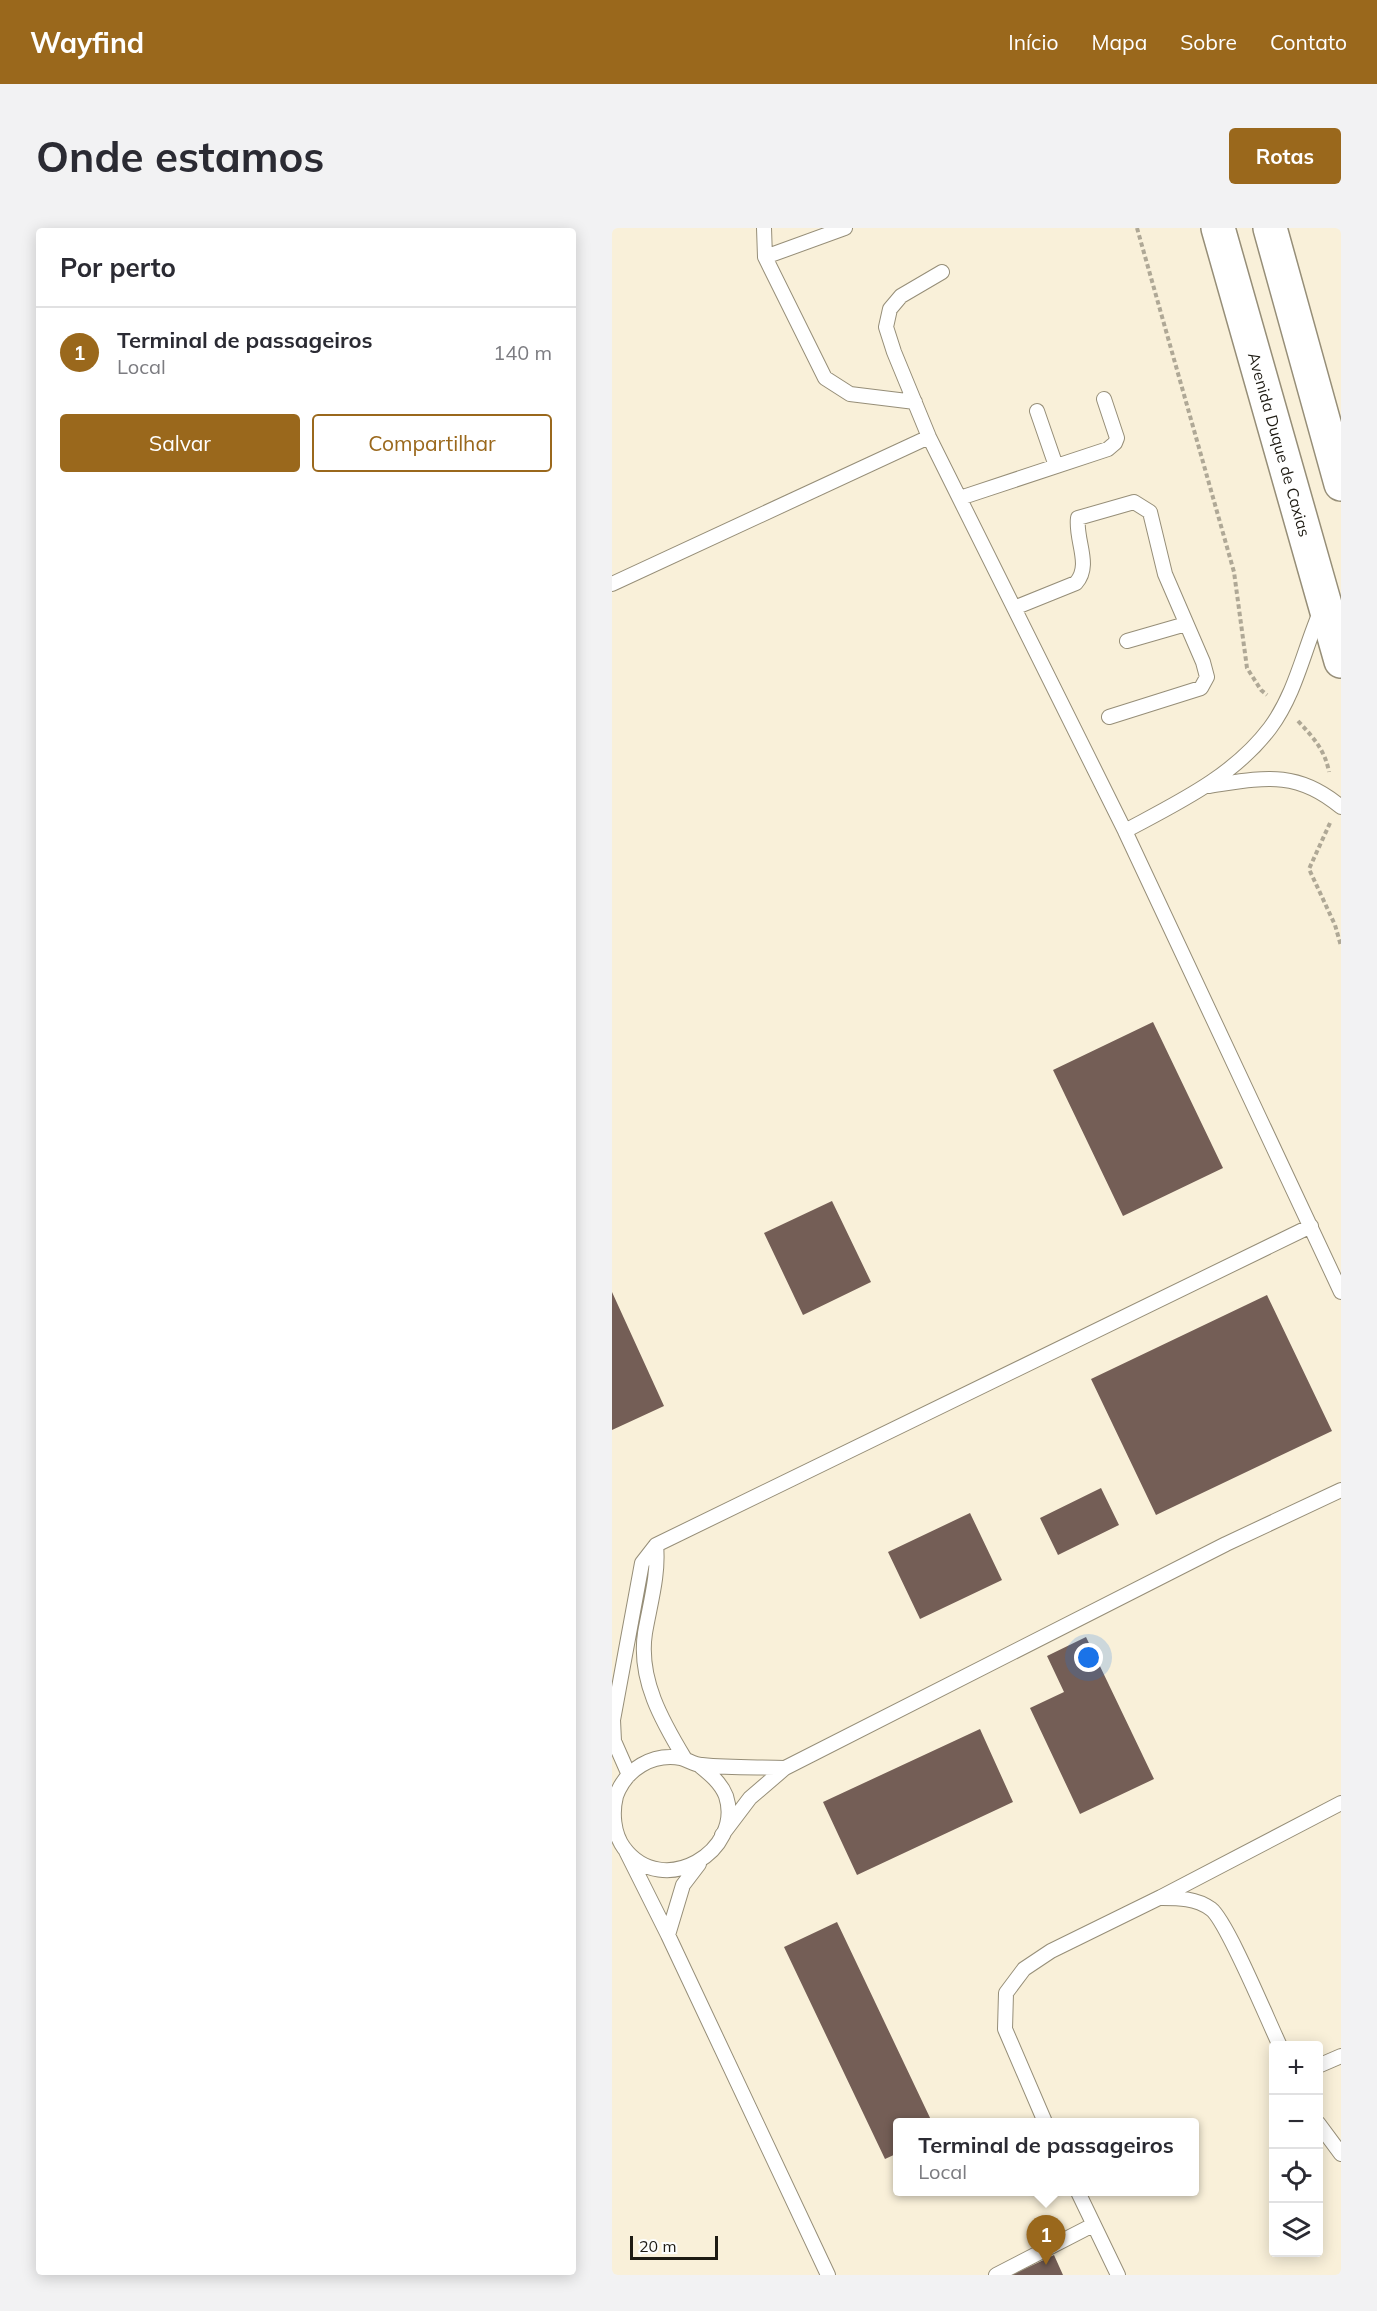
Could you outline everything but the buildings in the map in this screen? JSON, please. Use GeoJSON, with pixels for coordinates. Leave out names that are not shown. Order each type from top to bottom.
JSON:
{"type":"FeatureCollection","features":[{"type":"Feature","properties":{"kind":"main road","name":"Avenida Duque de Caxias"},"geometry":{"type":"LineString","coordinates":[[1218,228],[1341,661]]}},
{"type":"Feature","properties":{"kind":"main road"},"geometry":{"type":"LineString","coordinates":[[1270,228],[1341,484]]}},
{"type":"Feature","properties":{"kind":"lane"},"geometry":{"type":"LineString","coordinates":[[764,228],[765,257],[825,378],[850,394],[915,402]]}},
{"type":"Feature","properties":{"kind":"lane"},"geometry":{"type":"LineString","coordinates":[[765,257],[845,228]]}},
{"type":"Feature","properties":{"kind":"lane"},"geometry":{"type":"LineString","coordinates":[[942,272],[901,296],[891,309],[886,327],[915,402],[929,437],[1125,831],[1341,1292]]}},
{"type":"Feature","properties":{"kind":"lane"},"geometry":{"type":"LineString","coordinates":[[960,498],[1108,448],[1115,443],[1117,438],[1104,399]]}},
{"type":"Feature","properties":{"kind":"lane"},"geometry":{"type":"LineString","coordinates":[[1037,411],[1056,466]]}},
{"type":"Feature","properties":{"kind":"lane"},"geometry":{"type":"LineString","coordinates":[[612,584],[929,437]]}},
{"type":"Feature","properties":{"kind":"lane"},"geometry":{"type":"LineString","coordinates":[[1014,608],[1076,583],[1082,576],[1084,562],[1078,518],[1134,502],[1150,512],[1165,574],[1207,677],[1202,688],[1109,717]]}},
{"type":"Feature","properties":{"kind":"lane"},"geometry":{"type":"LineString","coordinates":[[1125,831],[1209,786],[1270,728],[1300,668],[1310,634],[1324,603]]}},
{"type":"Feature","properties":{"kind":"lane"},"geometry":{"type":"LineString","coordinates":[[1127,641],[1186,624]]}},
{"type":"Feature","properties":{"kind":"lane"},"geometry":{"type":"LineString","coordinates":[[1209,786],[1264,777],[1288,778],[1313,787],[1339,805]]}},
{"type":"Feature","properties":{"kind":"lane"},"geometry":{"type":"LineString","coordinates":[[828,2275],[669,1935],[614,1830],[613,1802],[622,1777],[614,1741],[613,1720],[642,1563],[656,1545],[1311,1226]]}},
{"type":"Feature","properties":{"kind":"lane"},"geometry":{"type":"LineString","coordinates":[[669,1935],[683,1885],[702,1860],[714,1849],[750,1798],[785,1768],[1226,1544],[1341,1490]]}},
{"type":"Feature","properties":{"kind":"lane"},"geometry":{"type":"LineString","coordinates":[[656,1545],[656,1568],[645,1637],[646,1678],[664,1724],[685,1759]]}},
{"type":"Feature","properties":{"kind":"lane"},"geometry":{"type":"LineString","coordinates":[[622,1777],[639,1765],[654,1759],[669,1757],[685,1759],[699,1765],[715,1778],[725,1794],[729,1810],[722,1835]]}},
{"type":"Feature","properties":{"kind":"lane"},"geometry":{"type":"LineString","coordinates":[[699,1765],[785,1768]]}},
{"type":"Feature","properties":{"kind":"lane"},"geometry":{"type":"LineString","coordinates":[[1043,2118],[1005,2029],[1006,1993],[1024,1969],[1051,1951],[1161,1898],[1341,1803]]}},
{"type":"Feature","properties":{"kind":"lane"},"geometry":{"type":"LineString","coordinates":[[625,1849],[637,1861],[652,1868],[678,1869],[702,1860]]}},
{"type":"Feature","properties":{"kind":"lane"},"geometry":{"type":"LineString","coordinates":[[1161,1898],[1189,1899],[1212,1909],[1229,1938],[1278,2041]]}},
{"type":"Feature","properties":{"kind":"lane"},"geometry":{"type":"LineString","coordinates":[[1323,2064],[1341,2056]]}},
{"type":"Feature","properties":{"kind":"lane"},"geometry":{"type":"LineString","coordinates":[[1323,2130],[1341,2154]]}},
{"type":"Feature","properties":{"kind":"lane"},"geometry":{"type":"LineString","coordinates":[[1080,2196],[1118,2275]]}},
{"type":"Feature","properties":{"kind":"lane"},"geometry":{"type":"LineString","coordinates":[[996,2275],[1093,2225]]}},
{"type":"Feature","properties":{"kind":"path"},"geometry":{"type":"LineString","coordinates":[[1137,228],[1234,572],[1247,668],[1261,690],[1282,706],[1314,738],[1326,758],[1339,805],[1309,869],[1335,925],[1341,945]]}},
{"type":"Feature","properties":{"kind":"place","name":"Terminal de passageiros"},"geometry":{"type":"Point","coordinates":[1046,2265]}}]}
